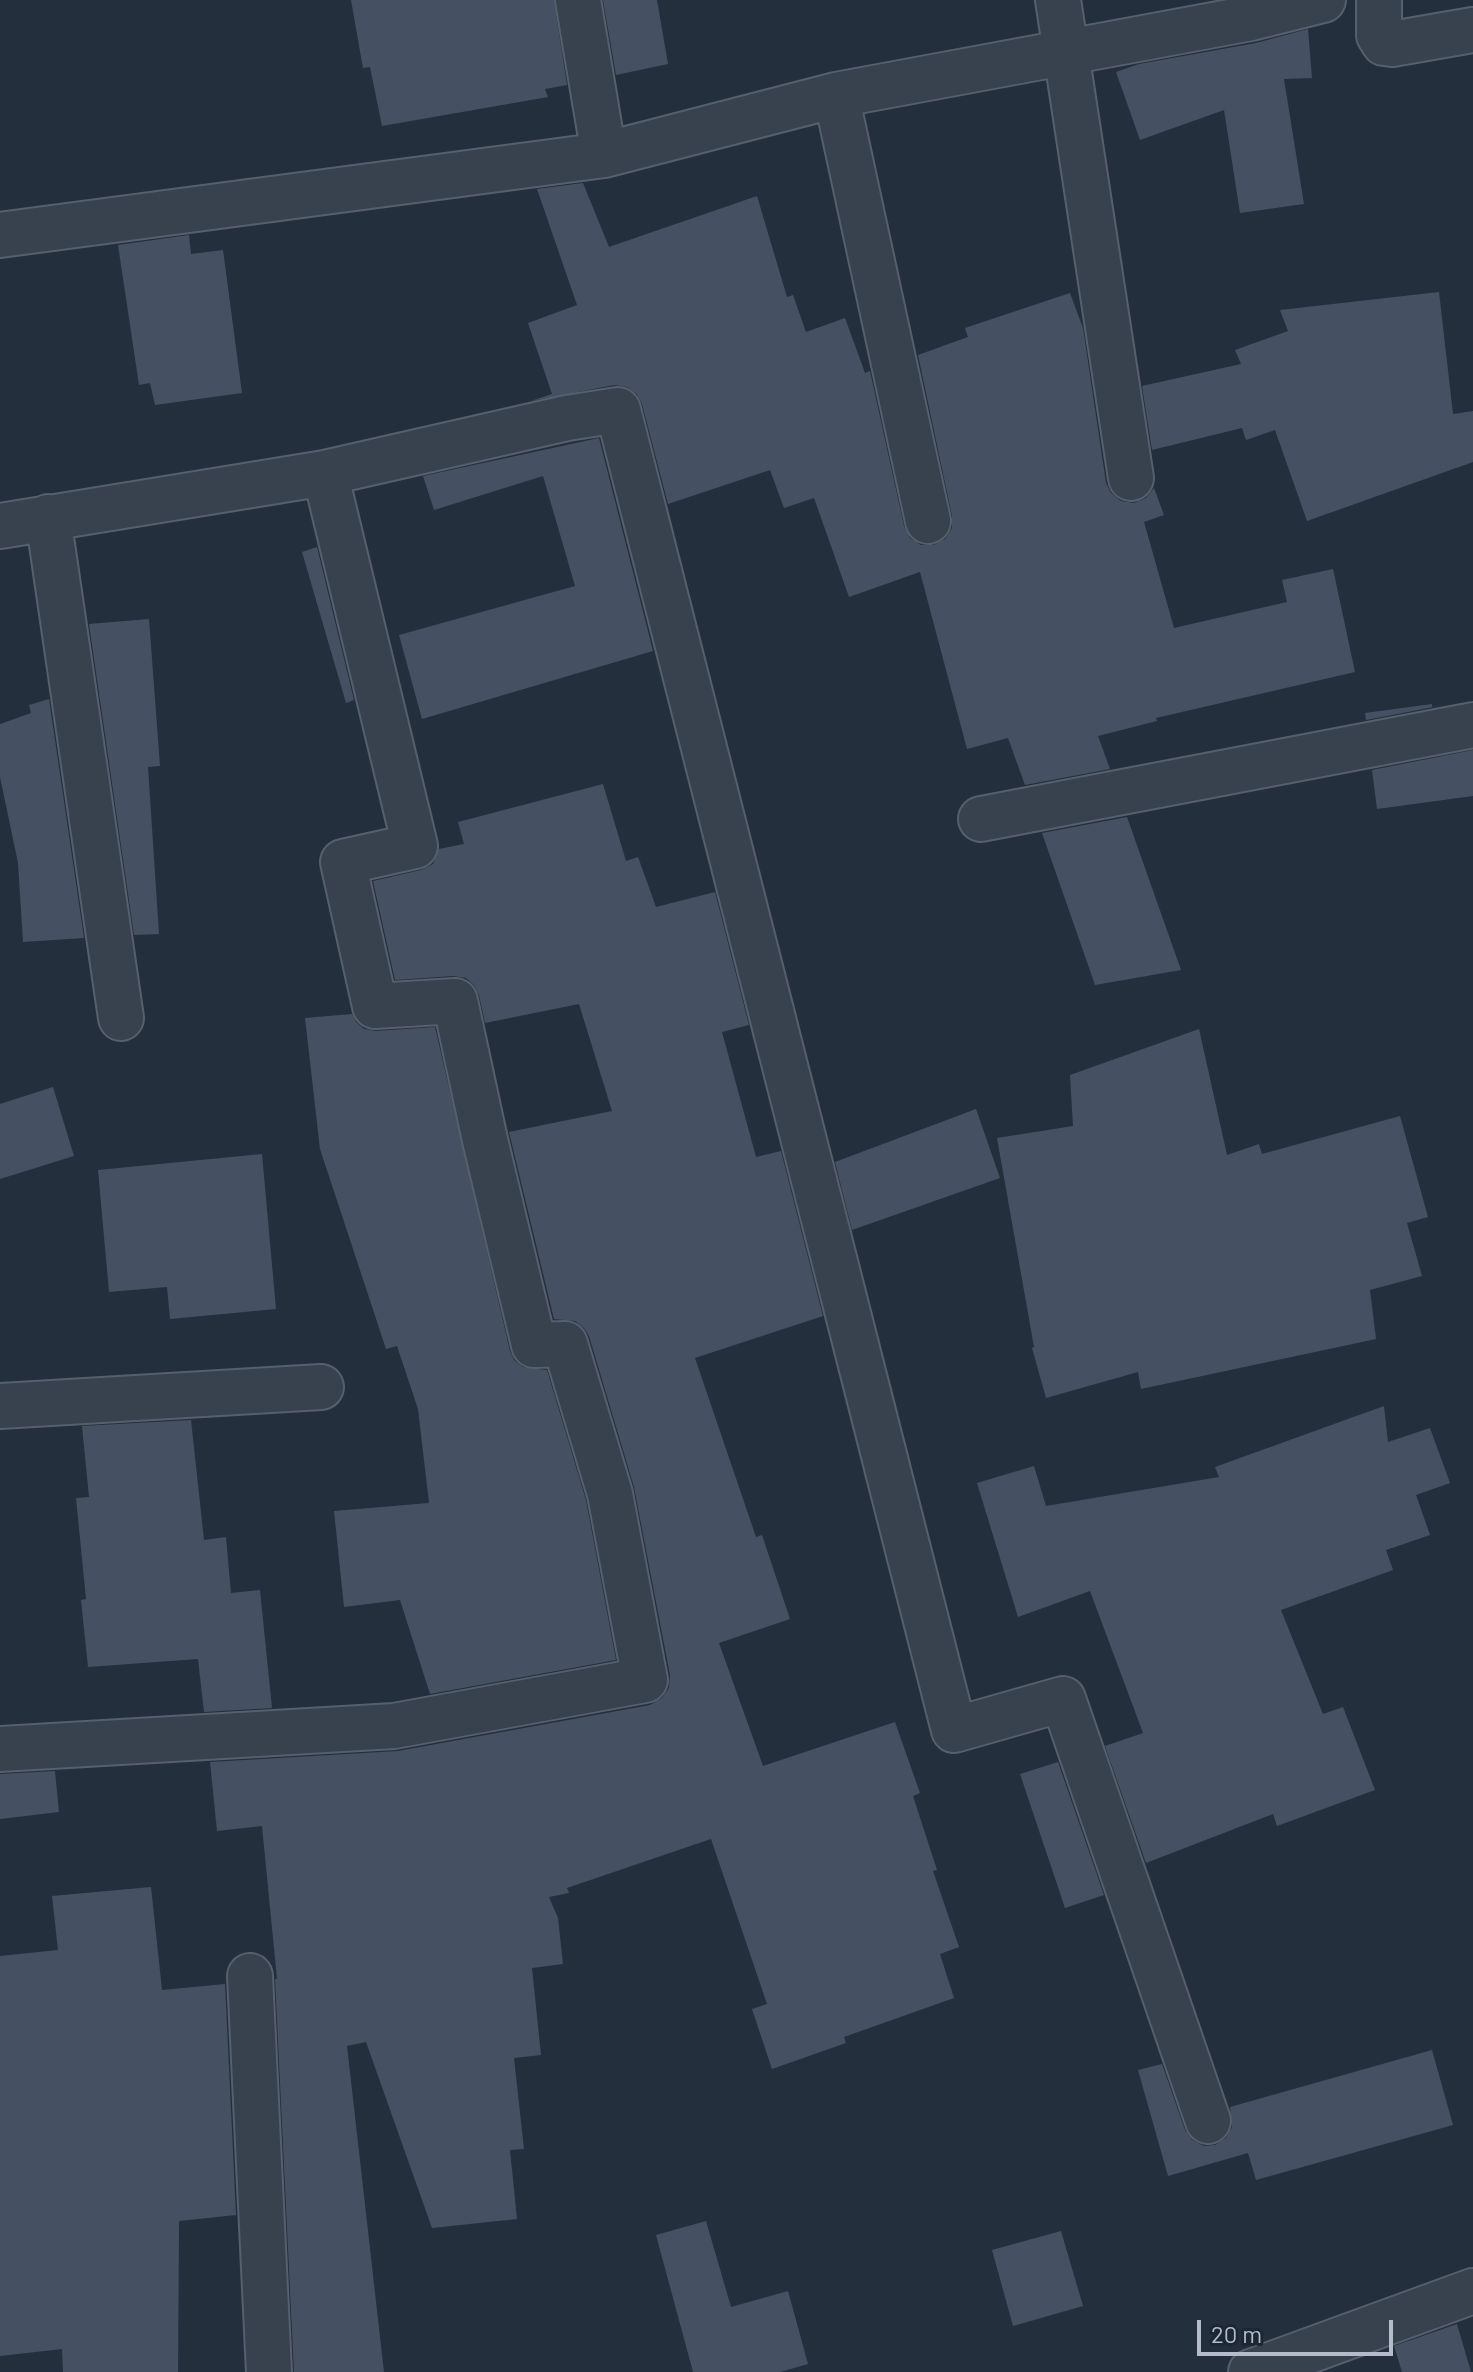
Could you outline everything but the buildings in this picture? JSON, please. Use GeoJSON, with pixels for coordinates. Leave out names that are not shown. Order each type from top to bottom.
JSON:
{"type":"FeatureCollection","features":[{"type":"Feature","properties":{"kind":"street"},"geometry":{"type":"LineString","coordinates":[[578,0],[604,155]]}},
{"type":"Feature","properties":{"kind":"street"},"geometry":{"type":"LineString","coordinates":[[1058,0],[1131,478]]}},
{"type":"Feature","properties":{"kind":"street"},"geometry":{"type":"LineString","coordinates":[[0,235],[604,155],[836,95],[1251,18],[1323,0]]}},
{"type":"Feature","properties":{"kind":"street"},"geometry":{"type":"LineString","coordinates":[[1379,0],[1379,35],[1384,43],[1473,30]]}},
{"type":"Feature","properties":{"kind":"street"},"geometry":{"type":"LineString","coordinates":[[836,95],[928,521]]}},
{"type":"Feature","properties":{"kind":"street"},"geometry":{"type":"LineString","coordinates":[[0,526],[325,473],[567,418],[618,410],[954,1730],[1063,1699],[1208,2121]]}},
{"type":"Feature","properties":{"kind":"street"},"geometry":{"type":"LineString","coordinates":[[0,1749],[394,1726],[645,1680],[610,1494],[565,1344],[534,1345],[455,1001],[375,1006],[343,862],[415,846],[325,473]]}},
{"type":"Feature","properties":{"kind":"street"},"geometry":{"type":"LineString","coordinates":[[48,517],[121,1018]]}},
{"type":"Feature","properties":{"kind":"street"},"geometry":{"type":"LineString","coordinates":[[981,819],[1473,725]]}},
{"type":"Feature","properties":{"kind":"street"},"geometry":{"type":"LineString","coordinates":[[0,1406],[321,1387]]}},
{"type":"Feature","properties":{"kind":"street"},"geometry":{"type":"LineString","coordinates":[[250,1976],[269,2372]]}},
{"type":"Feature","properties":{"kind":"street"},"geometry":{"type":"LineString","coordinates":[[1251,2372],[1473,2291]]}}]}
